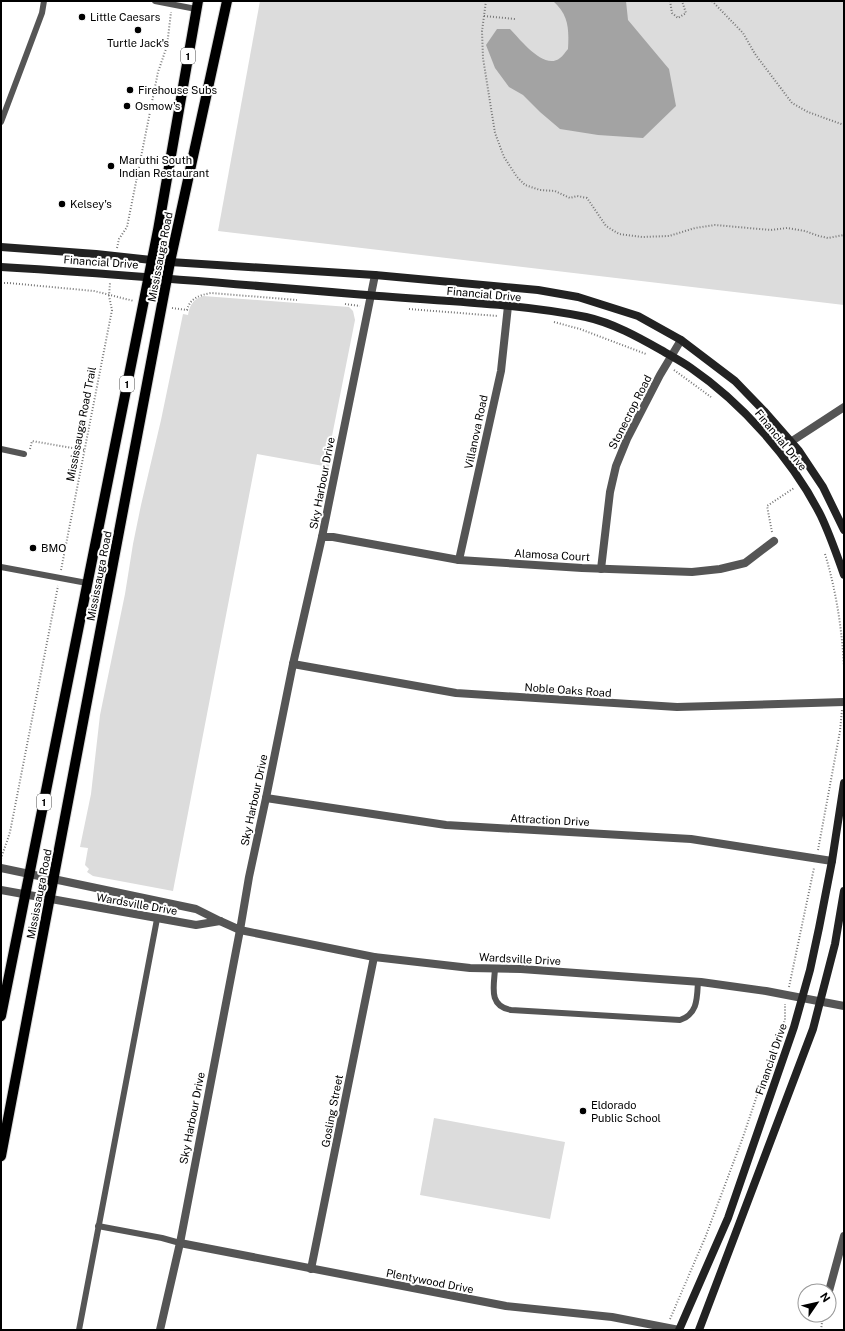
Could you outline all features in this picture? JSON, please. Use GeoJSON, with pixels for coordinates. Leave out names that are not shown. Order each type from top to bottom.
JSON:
{"type":"FeatureCollection","features":[{"type":"Feature","properties":{"kind":"main road","name":"Mississauga Road"},"geometry":{"type":"LineString","coordinates":[[1,1156],[170,262],[227,1]]}},
{"type":"Feature","properties":{"kind":"main road","name":"Mississauga Road"},"geometry":{"type":"LineString","coordinates":[[1,1016],[149,277],[197,5]]}},
{"type":"Feature","properties":{"kind":"street","name":"Financial Drive"},"geometry":{"type":"LineString","coordinates":[[1,247],[170,262],[375,275],[538,290],[578,297],[638,316],[681,340],[735,381],[792,441],[822,487],[844,530]]}},
{"type":"Feature","properties":{"kind":"street","name":"Financial Drive"},"geometry":{"type":"LineString","coordinates":[[1,267],[112,273],[370,296],[508,306],[588,318],[627,331],[690,367],[725,394],[756,425],[788,463],[806,490],[821,516],[835,548],[844,575]]}},
{"type":"Feature","properties":{"kind":"street","name":"Sky Harbour Drive"},"geometry":{"type":"LineString","coordinates":[[160,1330],[180,1243],[249,877],[293,664],[322,537],[375,275]]}},
{"type":"Feature","properties":{"kind":"street","name":"Villanova Road"},"geometry":{"type":"LineString","coordinates":[[459,560],[501,371],[508,306]]}},
{"type":"Feature","properties":{"kind":"street","name":"Stonecrop Road"},"geometry":{"type":"LineString","coordinates":[[601,569],[610,492],[616,466],[627,439],[681,340]]}},
{"type":"Feature","properties":{"kind":"street"},"geometry":{"type":"LineString","coordinates":[[792,441],[844,407]]}},
{"type":"Feature","properties":{"kind":"street","name":"Alamosa Court"},"geometry":{"type":"LineString","coordinates":[[322,537],[459,560],[601,569],[692,572],[720,569],[745,563],[774,541]]}},
{"type":"Feature","properties":{"kind":"street","name":"Noble Oaks Road"},"geometry":{"type":"LineString","coordinates":[[293,664],[456,694],[676,707],[844,702]]}},
{"type":"Feature","properties":{"kind":"street","name":"Financial Drive"},"geometry":{"type":"LineString","coordinates":[[679,1330],[728,1218],[794,1027],[810,970],[832,861],[844,784]]}},
{"type":"Feature","properties":{"kind":"street","name":"Attraction Drive"},"geometry":{"type":"LineString","coordinates":[[266,798],[446,825],[691,839],[832,861]]}},
{"type":"Feature","properties":{"kind":"street","name":"Wardsville Drive"},"geometry":{"type":"LineString","coordinates":[[1,868],[196,909],[240,930],[374,957],[470,968],[698,981],[766,991],[844,1006]]}},
{"type":"Feature","properties":{"kind":"street","name":"Wardsville Drive"},"geometry":{"type":"LineString","coordinates":[[1,890],[196,925],[220,921]]}},
{"type":"Feature","properties":{"kind":"street"},"geometry":{"type":"LineString","coordinates":[[699,1330],[814,1029],[834,944],[844,891]]}},
{"type":"Feature","properties":{"kind":"street","name":"Gosling Street"},"geometry":{"type":"LineString","coordinates":[[311,1269],[316,1252],[374,957]]}},
{"type":"Feature","properties":{"kind":"street"},"geometry":{"type":"LineString","coordinates":[[830,1283],[844,1236]]}},
{"type":"Feature","properties":{"kind":"street","name":"Plentywood Drive"},"geometry":{"type":"LineString","coordinates":[[180,1243],[506,1306],[612,1317],[679,1330]]}},
{"type":"Feature","properties":{"kind":"lane"},"geometry":{"type":"LineString","coordinates":[[1,122],[28,53],[42,13],[44,1]]}},
{"type":"Feature","properties":{"kind":"lane"},"geometry":{"type":"LineString","coordinates":[[155,1],[197,5]]}},
{"type":"Feature","properties":{"kind":"lane"},"geometry":{"type":"LineString","coordinates":[[1,449],[24,450]]}},
{"type":"Feature","properties":{"kind":"lane"},"geometry":{"type":"LineString","coordinates":[[1,567],[87,583]]}},
{"type":"Feature","properties":{"kind":"lane"},"geometry":{"type":"LineString","coordinates":[[78,1330],[157,918]]}},
{"type":"Feature","properties":{"kind":"lane"},"geometry":{"type":"LineString","coordinates":[[495,969],[494,996],[496,1001],[505,1009],[573,1014],[680,1020],[685,1019],[694,1011],[698,981]]}},
{"type":"Feature","properties":{"kind":"lane"},"geometry":{"type":"LineString","coordinates":[[98,1226],[162,1238],[180,1243]]}},
{"type":"Feature","properties":{"kind":"path"},"geometry":{"type":"LineString","coordinates":[[486,1],[482,31],[483,58],[495,133],[504,157],[517,177],[525,185],[540,190],[555,191],[570,198],[577,196],[587,198],[606,226],[619,234],[642,237],[669,236],[695,228],[715,225],[771,230],[787,228],[805,231],[828,238],[844,235]]}},
{"type":"Feature","properties":{"kind":"path"},"geometry":{"type":"LineString","coordinates":[[670,1],[672,12],[678,18],[686,12],[682,1]]}},
{"type":"Feature","properties":{"kind":"path"},"geometry":{"type":"LineString","coordinates":[[712,1],[744,33],[755,54],[792,103],[808,112],[844,125]]}},
{"type":"Feature","properties":{"kind":"path"},"geometry":{"type":"LineString","coordinates":[[118,243],[127,227],[158,72],[167,46],[171,15]]}},
{"type":"Feature","properties":{"kind":"path"},"geometry":{"type":"LineString","coordinates":[[484,16],[515,19]]}},
{"type":"Feature","properties":{"kind":"path"},"geometry":{"type":"LineString","coordinates":[[1,283],[94,291],[115,297]]}},
{"type":"Feature","properties":{"kind":"path","name":"Mississauga Road Trail"},"geometry":{"type":"LineString","coordinates":[[62,563],[112,310],[109,289]]}},
{"type":"Feature","properties":{"kind":"path"},"geometry":{"type":"LineString","coordinates":[[183,310],[187,310],[188,304],[194,298],[201,294],[211,293],[302,300]]}},
{"type":"Feature","properties":{"kind":"path"},"geometry":{"type":"LineString","coordinates":[[341,303],[356,306]]}},
{"type":"Feature","properties":{"kind":"path"},"geometry":{"type":"LineString","coordinates":[[407,309],[493,316]]}},
{"type":"Feature","properties":{"kind":"path"},"geometry":{"type":"LineString","coordinates":[[554,322],[580,329],[651,356]]}},
{"type":"Feature","properties":{"kind":"path"},"geometry":{"type":"LineString","coordinates":[[680,374],[716,400]]}},
{"type":"Feature","properties":{"kind":"path"},"geometry":{"type":"LineString","coordinates":[[24,450],[30,449],[32,441],[84,450]]}},
{"type":"Feature","properties":{"kind":"path"},"geometry":{"type":"LineString","coordinates":[[774,541],[767,506],[794,488],[790,482]]}},
{"type":"Feature","properties":{"kind":"path"},"geometry":{"type":"LineString","coordinates":[[823,548],[831,573],[843,644],[844,668]]}},
{"type":"Feature","properties":{"kind":"path"},"geometry":{"type":"LineString","coordinates":[[2,854],[11,827],[58,587]]}},
{"type":"Feature","properties":{"kind":"path"},"geometry":{"type":"LineString","coordinates":[[818,847],[842,719]]}},
{"type":"Feature","properties":{"kind":"path"},"geometry":{"type":"LineString","coordinates":[[792,977],[813,873]]}},
{"type":"Feature","properties":{"kind":"path"},"geometry":{"type":"LineString","coordinates":[[670,1318],[705,1238],[743,1137],[769,1060],[785,1020],[784,1007]]}},
{"type":"Feature","properties":{"kind":"shaded area"},"geometry":{"type":"Polygon","coordinates":[[[260,1],[844,1],[844,305],[218,231],[260,1]]]}},
{"type":"Feature","properties":{"kind":"shaded area"},"geometry":{"type":"Polygon","coordinates":[[[553,1],[626,1],[628,20],[669,69],[676,106],[643,138],[598,135],[560,129],[523,95],[509,87],[495,68],[486,45],[497,29],[510,29],[533,52],[547,60],[554,61],[563,55],[568,49],[567,23],[562,12],[553,1]]]}},
{"type":"Feature","properties":{"kind":"shaded area"},"geometry":{"type":"Polygon","coordinates":[[[203,296],[349,307],[353,311],[355,320],[332,436],[336,437],[329,467],[257,454],[173,891],[93,876],[87,872],[89,869],[85,865],[88,848],[80,847],[91,794],[100,715],[125,594],[133,544],[183,314],[188,315],[192,303],[203,296]]]}},
{"type":"Feature","properties":{"kind":"shaded area"},"geometry":{"type":"Polygon","coordinates":[[[434,1118],[565,1142],[550,1219],[420,1195],[434,1118]]]}},
{"type":"Feature","properties":{"kind":"place","name":"Little Caesars"},"geometry":{"type":"Point","coordinates":[82,17]}},
{"type":"Feature","properties":{"kind":"place","name":"Turtle Jack's"},"geometry":{"type":"Point","coordinates":[138,30]}},
{"type":"Feature","properties":{"kind":"place","name":"Firehouse Subs"},"geometry":{"type":"Point","coordinates":[130,90]}},
{"type":"Feature","properties":{"kind":"place","name":"Osmow's"},"geometry":{"type":"Point","coordinates":[127,106]}},
{"type":"Feature","properties":{"kind":"place","name":"Maruthi South Indian Restaurant"},"geometry":{"type":"Point","coordinates":[111,166]}},
{"type":"Feature","properties":{"kind":"place","name":"Kelsey's"},"geometry":{"type":"Point","coordinates":[62,204]}},
{"type":"Feature","properties":{"kind":"place","name":"BMO"},"geometry":{"type":"Point","coordinates":[33,548]}},
{"type":"Feature","properties":{"kind":"place","name":"Eldorado Public School"},"geometry":{"type":"Point","coordinates":[583,1111]}}]}
